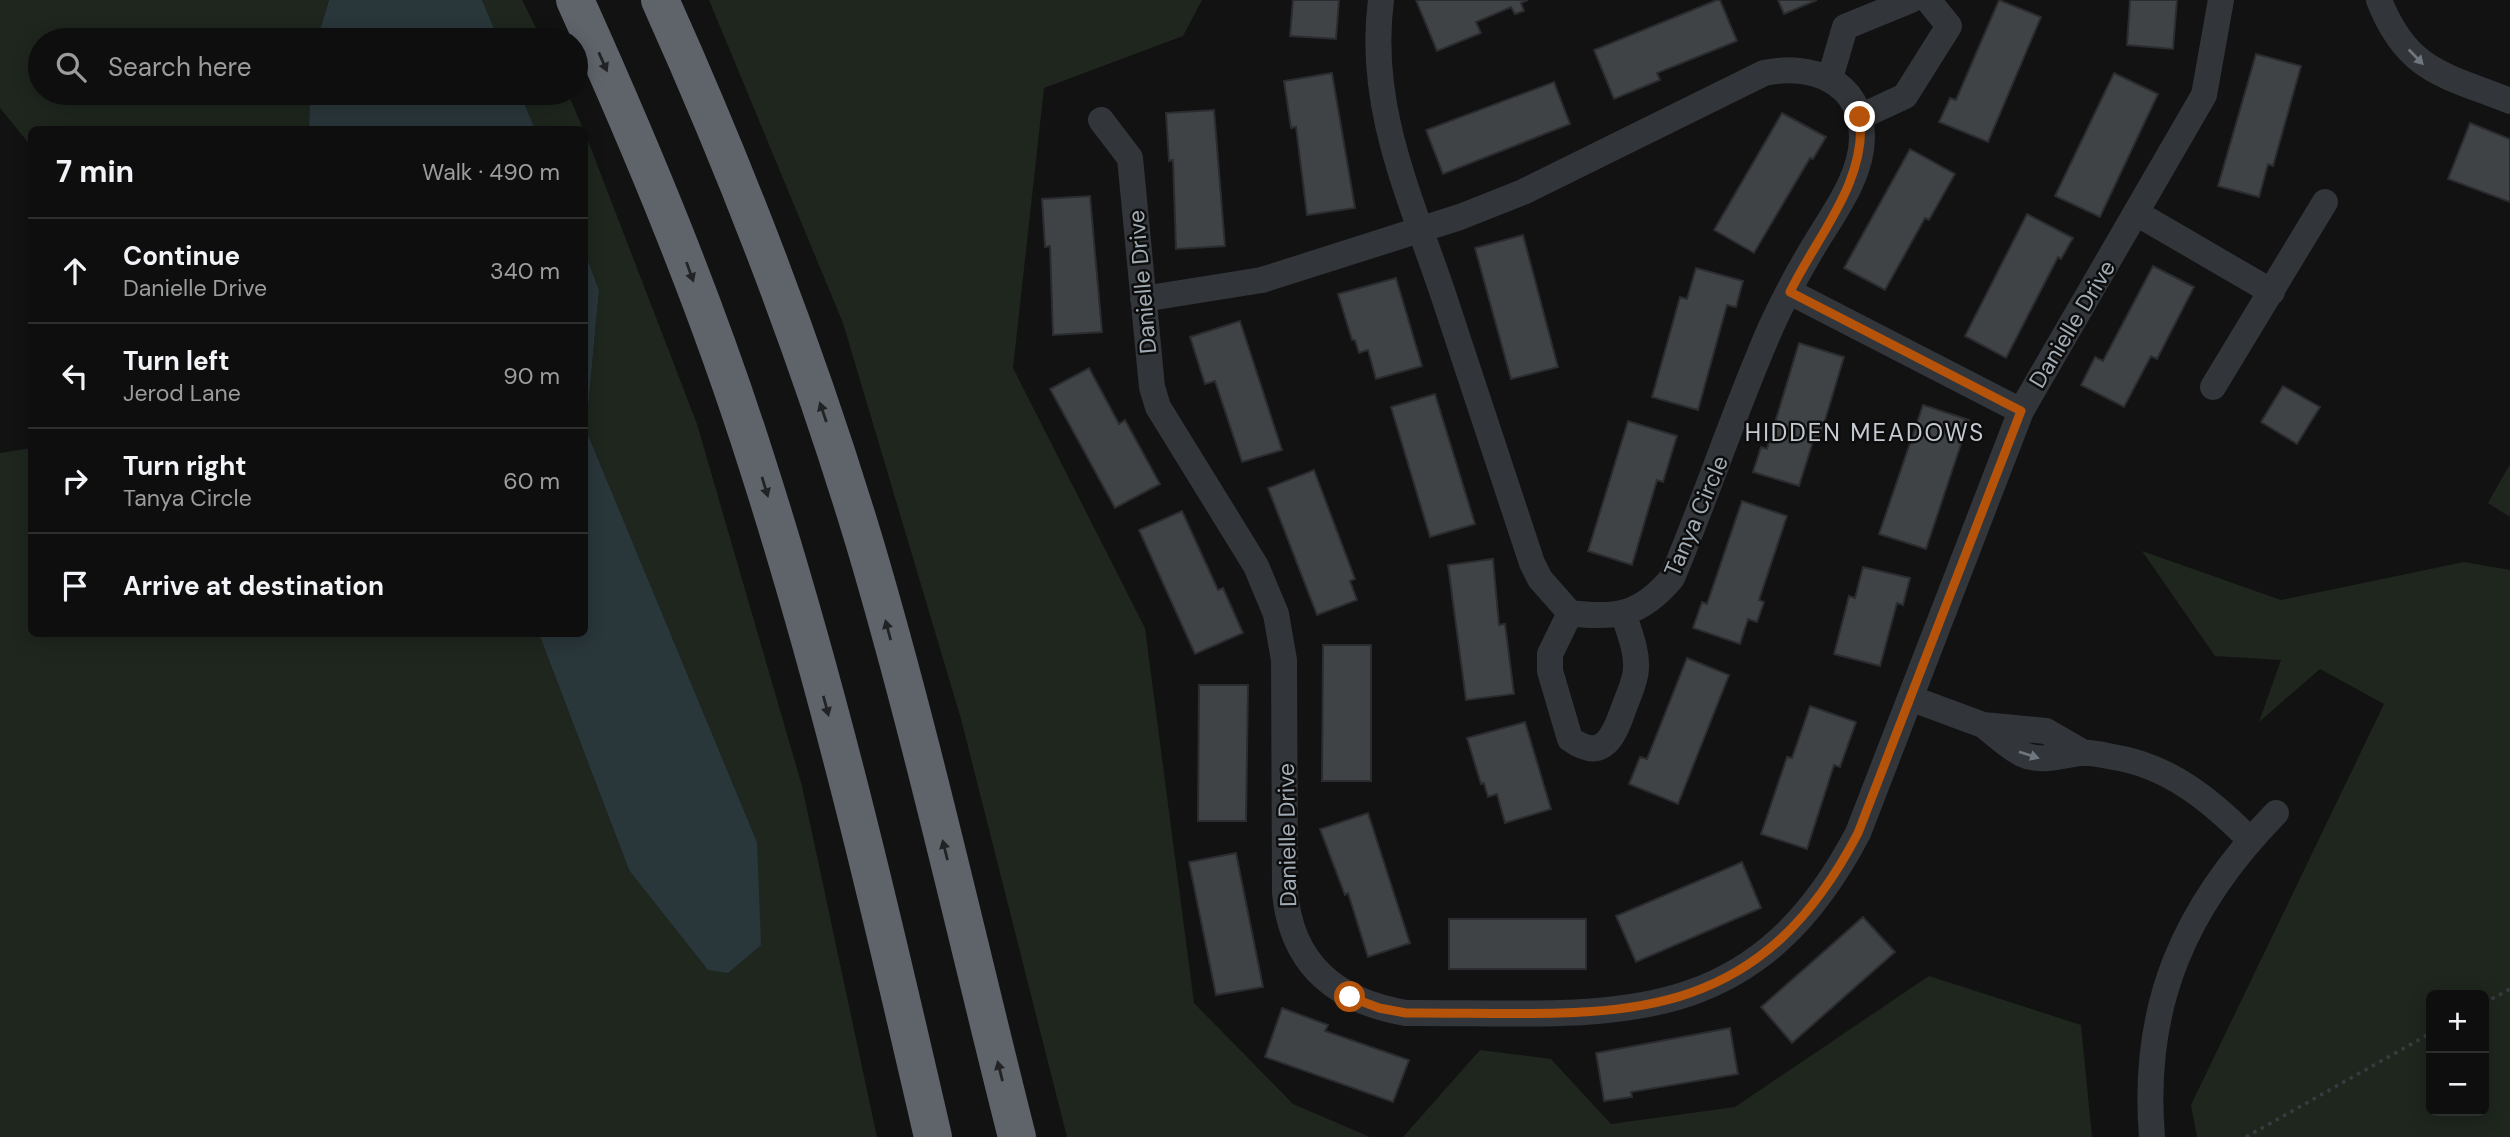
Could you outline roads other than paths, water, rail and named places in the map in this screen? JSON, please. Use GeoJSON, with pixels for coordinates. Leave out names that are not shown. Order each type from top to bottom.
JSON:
{"type":"FeatureCollection","features":[{"type":"Feature","properties":{"kind":"highway"},"geometry":{"type":"LineString","coordinates":[[575,0],[587,28]]}},
{"type":"Feature","properties":{"kind":"highway"},"geometry":{"type":"LineString","coordinates":[[660,0],[757,226],[837,454],[903,683],[1017,1137]]}},
{"type":"Feature","properties":{"kind":"highway"},"geometry":{"type":"LineString","coordinates":[[588,30],[677,239],[757,460],[802,612],[891,957],[933,1137]]}},
{"type":"Feature","properties":{"kind":"street"},"geometry":{"type":"LineString","coordinates":[[1381,0],[1378,72],[1383,114],[1532,562],[1540,579],[1570,613],[1550,654],[1550,671],[1570,739],[1590,747],[1609,742],[1614,737],[1637,672],[1636,654],[1624,615]]}},
{"type":"Feature","properties":{"kind":"street"},"geometry":{"type":"LineString","coordinates":[[1830,78],[1845,27],[1910,0]]}},
{"type":"Feature","properties":{"kind":"street"},"geometry":{"type":"LineString","coordinates":[[1143,299],[1262,280],[1421,230],[1523,192],[1764,73],[1796,69],[1830,78],[1844,89],[1855,103],[1860,117],[1905,96],[1949,26],[1928,0]]}},
{"type":"Feature","properties":{"kind":"street","name":"Danielle Drive"},"geometry":{"type":"LineString","coordinates":[[1101,120],[1130,158],[1152,387],[1158,407],[1256,566],[1276,614],[1284,660],[1286,910],[1294,936],[1307,960],[1326,981],[1350,997],[1379,1008],[1406,1013],[1599,1012],[1669,1001],[1727,977],[1785,936],[1829,885],[1858,833],[2021,411],[2138,214],[2204,95],[2221,0]]}},
{"type":"Feature","properties":{"kind":"street"},"geometry":{"type":"LineString","coordinates":[[2379,0],[2388,21],[2421,64],[2510,101]]}},
{"type":"Feature","properties":{"kind":"street","name":"Tanya Circle"},"geometry":{"type":"LineString","coordinates":[[1570,613],[1599,617],[1624,615],[1652,599],[1672,578],[1772,325],[1850,184],[1859,162],[1862,138],[1860,117]]}},
{"type":"Feature","properties":{"kind":"street"},"geometry":{"type":"LineString","coordinates":[[2213,387],[2325,202]]}},
{"type":"Feature","properties":{"kind":"street"},"geometry":{"type":"LineString","coordinates":[[2138,214],[2272,292]]}},
{"type":"Feature","properties":{"kind":"street"},"geometry":{"type":"LineString","coordinates":[[1790,292],[2021,411]]}},
{"type":"Feature","properties":{"kind":"street"},"geometry":{"type":"LineString","coordinates":[[1910,698],[1983,725],[2016,750],[2036,758],[2084,753],[2135,762],[2178,780],[2223,812],[2249,840]]}},
{"type":"Feature","properties":{"kind":"street"},"geometry":{"type":"LineString","coordinates":[[2152,1137],[2152,1056],[2167,986],[2180,949],[2212,887],[2249,840],[2276,813]]}},
{"type":"Feature","properties":{"kind":"district","name":"HIDDEN MEADOWS"},"geometry":{"type":"Point","coordinates":[1865,433]}}]}
